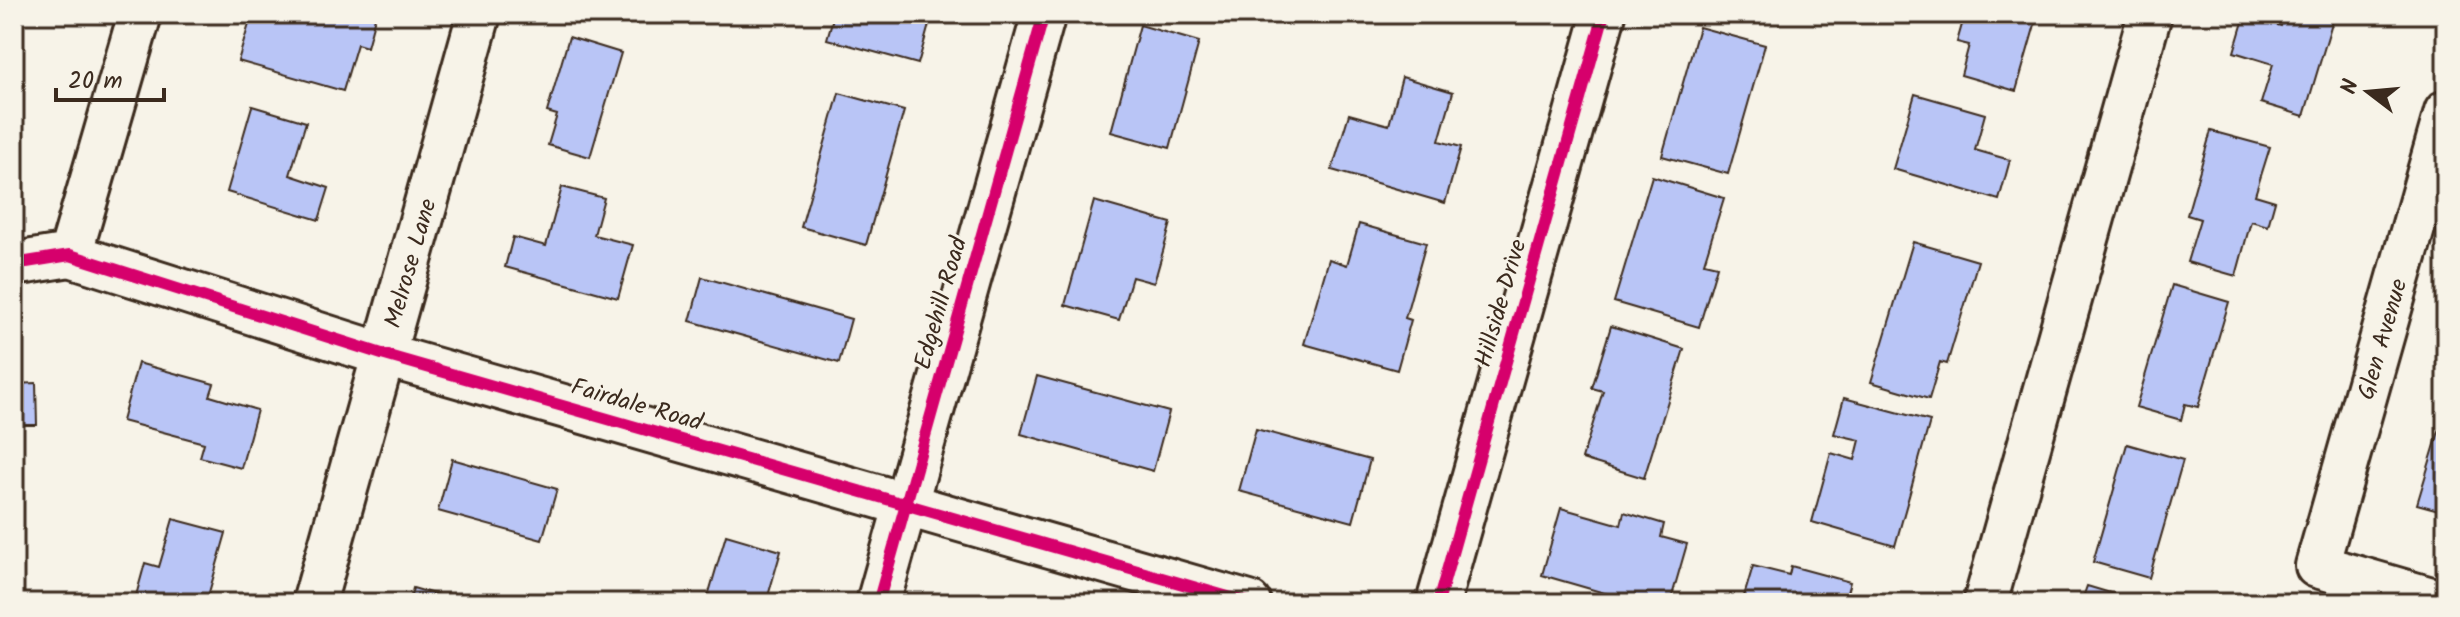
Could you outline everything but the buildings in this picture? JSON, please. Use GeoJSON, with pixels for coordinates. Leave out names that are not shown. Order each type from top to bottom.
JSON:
{"type":"FeatureCollection","features":[{"type":"Feature","properties":{"kind":"street"},"geometry":{"type":"LineString","coordinates":[[70,255],[140,14]]}},
{"type":"Feature","properties":{"kind":"street","name":"Melrose Lane"},"geometry":{"type":"LineString","coordinates":[[314,603],[479,14]]}},
{"type":"Feature","properties":{"kind":"street","name":"Edgehill Road"},"geometry":{"type":"LineString","coordinates":[[878,603],[1044,14]]}},
{"type":"Feature","properties":{"kind":"street","name":"Hillside Drive"},"geometry":{"type":"LineString","coordinates":[[1438,603],[1604,14]]}},
{"type":"Feature","properties":{"kind":"street"},"geometry":{"type":"LineString","coordinates":[[1985,603],[2150,14]]}},
{"type":"Feature","properties":{"kind":"street","name":"Glen Avenue"},"geometry":{"type":"LineString","coordinates":[[2445,603],[2317,566],[2446,112]]}},
{"type":"Feature","properties":{"kind":"street","name":"Fairdale Road"},"geometry":{"type":"LineString","coordinates":[[14,264],[70,255],[385,355],[1249,603]]}},
{"type":"Feature","properties":{"kind":"cycle path"},"geometry":{"type":"LineString","coordinates":[[878,603],[1044,14]]}},
{"type":"Feature","properties":{"kind":"cycle path"},"geometry":{"type":"LineString","coordinates":[[1438,603],[1604,14]]}},
{"type":"Feature","properties":{"kind":"cycle path"},"geometry":{"type":"LineString","coordinates":[[14,264],[70,255],[385,355],[1249,603]]}}]}
